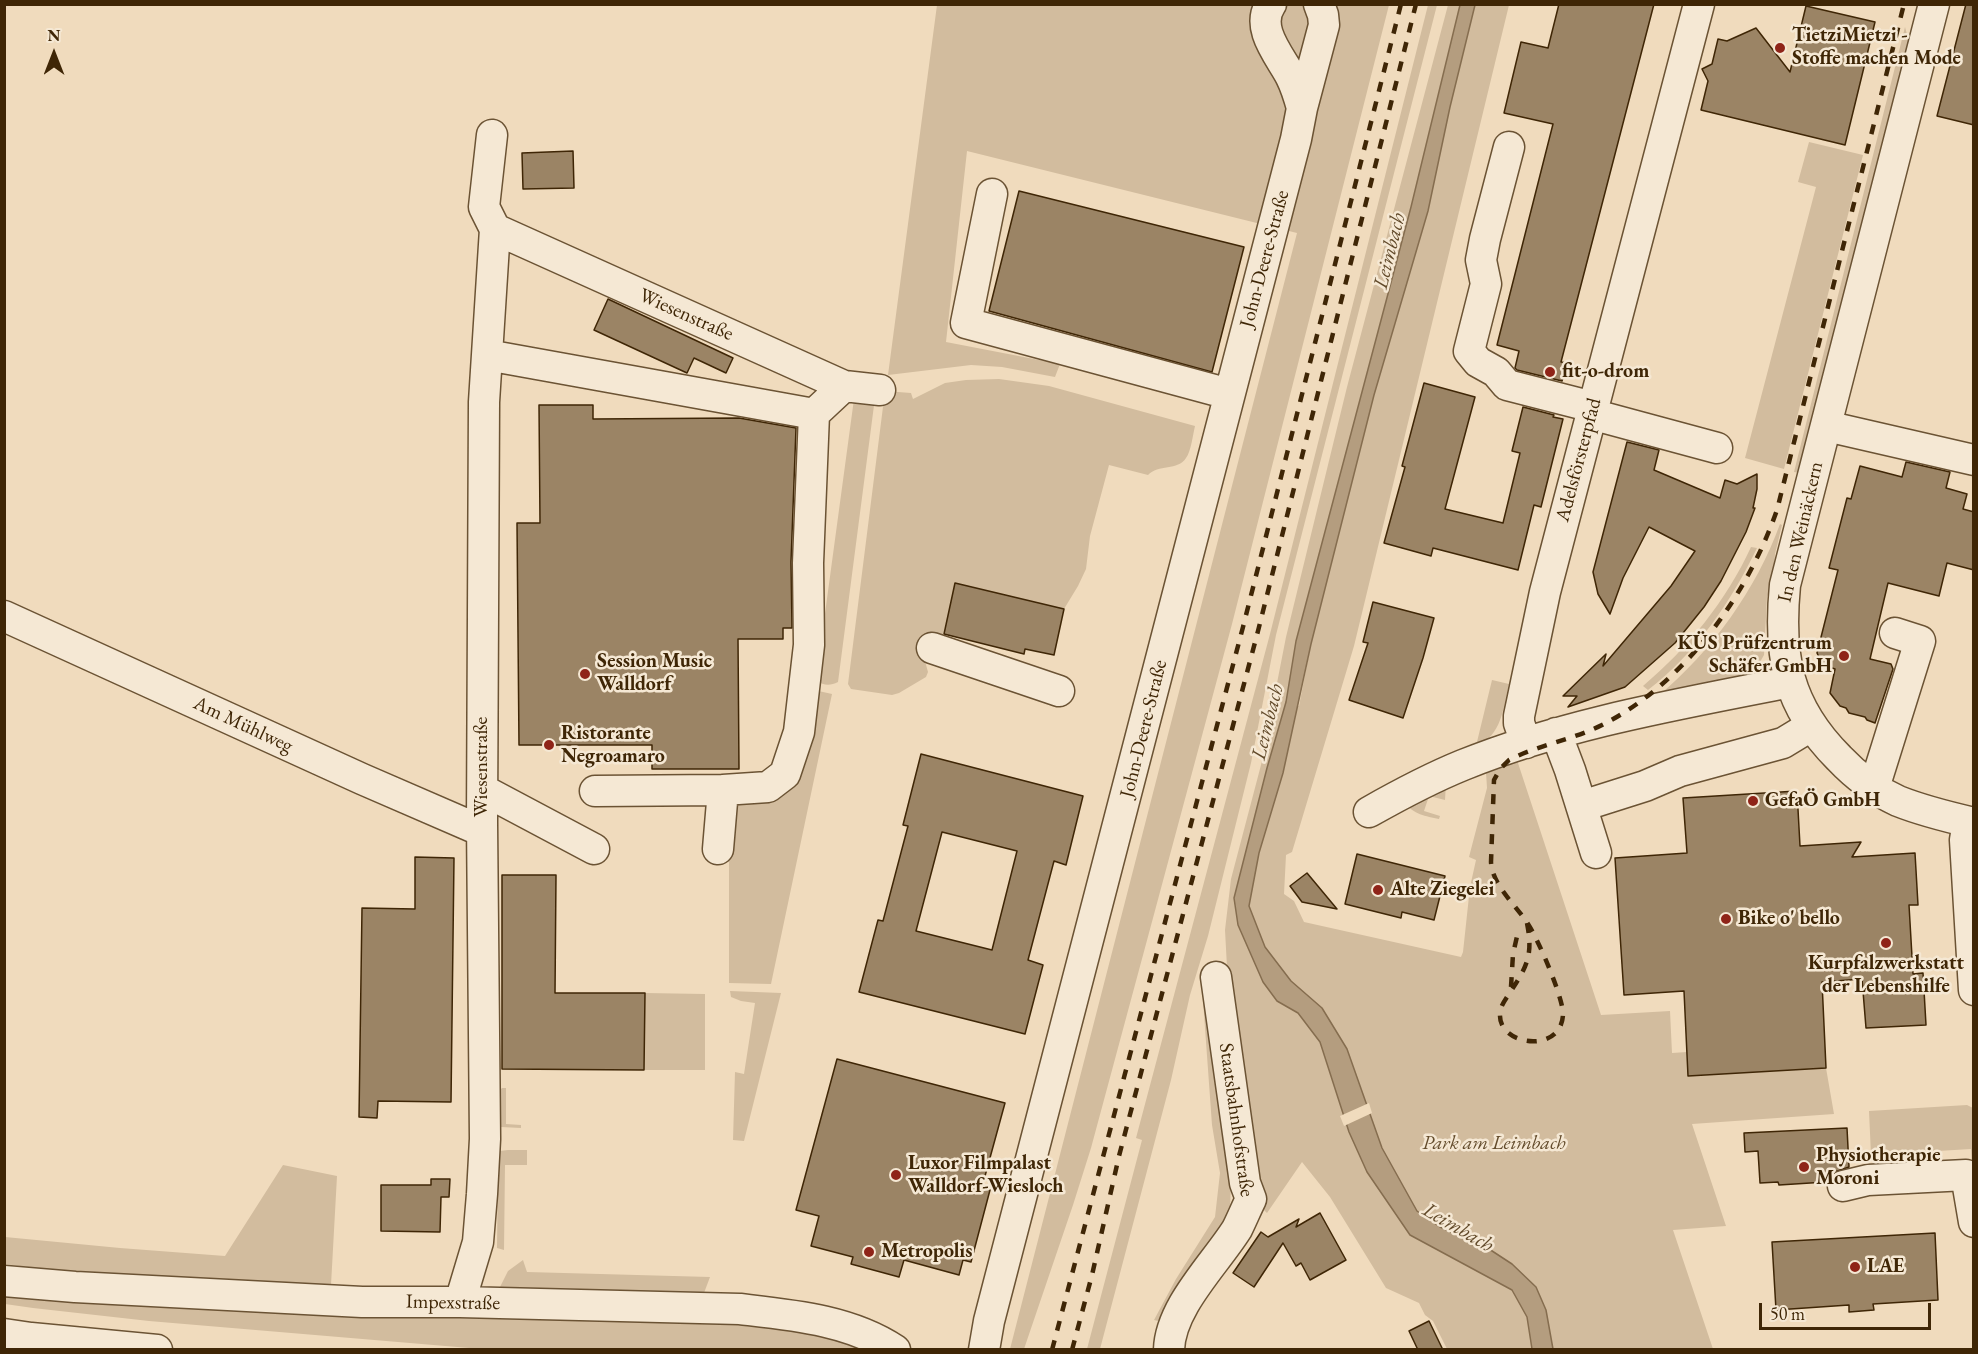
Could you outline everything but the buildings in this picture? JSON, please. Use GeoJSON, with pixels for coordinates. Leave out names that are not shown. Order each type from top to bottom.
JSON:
{"type":"FeatureCollection","features":[{"type":"Feature","properties":{"kind":"street"},"geometry":{"type":"LineString","coordinates":[[1271,4],[1266,17],[1266,27],[1298,92],[1302,108]]}},
{"type":"Feature","properties":{"kind":"street","name":"John-Deere-Straße"},"geometry":{"type":"LineString","coordinates":[[984,1350],[989,1321],[1148,717],[1293,150],[1324,25],[1318,4]]}},
{"type":"Feature","properties":{"kind":"street","name":"Adelsförsterpfad"},"geometry":{"type":"LineString","coordinates":[[1526,743],[1520,723],[1521,707],[1543,597],[1699,4]]}},
{"type":"Feature","properties":{"kind":"street","name":"In den Weinäckern"},"geometry":{"type":"LineString","coordinates":[[1934,4],[1785,585],[1783,636],[1790,682],[1797,701],[1827,746],[1844,763],[1874,788],[1897,800],[1925,811],[1971,823]]}},
{"type":"Feature","properties":{"kind":"street","name":"Wiesenstraße"},"geometry":{"type":"LineString","coordinates":[[460,1302],[477,1242],[482,1194],[484,1127],[483,414],[495,229],[484,207],[492,135]]}},
{"type":"Feature","properties":{"kind":"street"},"geometry":{"type":"LineString","coordinates":[[1509,147],[1485,239],[1481,260],[1486,284],[1469,351],[1478,362],[1496,372],[1507,385],[1717,448]]}},
{"type":"Feature","properties":{"kind":"street"},"geometry":{"type":"LineString","coordinates":[[992,194],[966,323],[1229,394]]}},
{"type":"Feature","properties":{"kind":"street","name":"Wiesenstraße"},"geometry":{"type":"LineString","coordinates":[[495,229],[844,386],[880,390]]}},
{"type":"Feature","properties":{"kind":"street"},"geometry":{"type":"LineString","coordinates":[[487,355],[814,414]]}},
{"type":"Feature","properties":{"kind":"street"},"geometry":{"type":"LineString","coordinates":[[595,791],[723,790],[768,786],[785,774],[799,732],[808,645],[808,563],[814,414],[844,386]]}},
{"type":"Feature","properties":{"kind":"street"},"geometry":{"type":"LineString","coordinates":[[1826,426],[1974,460]]}},
{"type":"Feature","properties":{"kind":"street","name":"Am Mühlweg"},"geometry":{"type":"LineString","coordinates":[[4,616],[362,779],[482,831]]}},
{"type":"Feature","properties":{"kind":"street"},"geometry":{"type":"LineString","coordinates":[[1874,788],[1920,641],[1895,633]]}},
{"type":"Feature","properties":{"kind":"street"},"geometry":{"type":"LineString","coordinates":[[932,648],[1059,691]]}},
{"type":"Feature","properties":{"kind":"street"},"geometry":{"type":"LineString","coordinates":[[1369,812],[1435,777],[1526,743],[1660,708],[1790,682]]}},
{"type":"Feature","properties":{"kind":"street"},"geometry":{"type":"LineString","coordinates":[[1582,806],[1645,786],[1680,771],[1783,743],[1812,726]]}},
{"type":"Feature","properties":{"kind":"street"},"geometry":{"type":"LineString","coordinates":[[1556,734],[1596,853]]}},
{"type":"Feature","properties":{"kind":"street"},"geometry":{"type":"LineString","coordinates":[[483,790],[594,849]]}},
{"type":"Feature","properties":{"kind":"street"},"geometry":{"type":"LineString","coordinates":[[718,849],[723,790]]}},
{"type":"Feature","properties":{"kind":"street"},"geometry":{"type":"LineString","coordinates":[[1971,823],[1965,840],[1974,990]]}},
{"type":"Feature","properties":{"kind":"street","name":"Staatsbahnhofstraße"},"geometry":{"type":"LineString","coordinates":[[1169,1350],[1180,1310],[1237,1228],[1251,1199],[1245,1183],[1216,977]]}},
{"type":"Feature","properties":{"kind":"street"},"geometry":{"type":"LineString","coordinates":[[1843,1186],[1868,1180],[1966,1175],[1974,1222]]}},
{"type":"Feature","properties":{"kind":"street","name":"Impexstraße"},"geometry":{"type":"LineString","coordinates":[[4,1281],[362,1302],[460,1302],[740,1309],[825,1322],[858,1331],[883,1341],[895,1350]]}},
{"type":"Feature","properties":{"kind":"street"},"geometry":{"type":"LineString","coordinates":[[4,1334],[157,1350]]}},
{"type":"Feature","properties":{"kind":"green space"},"geometry":{"type":"Polygon","coordinates":[[[937,5],[1389,5],[1232,624],[1091,1148],[1024,1349],[1010,1349],[1297,233],[967,151],[946,342],[1060,364],[1055,377],[1002,367],[971,365],[888,375],[937,5]]]}},
{"type":"Feature","properties":{"kind":"green space"},"geometry":{"type":"Polygon","coordinates":[[[1428,5],[1437,5],[1276,635],[1251,763],[1208,936],[1190,995],[1171,1080],[1100,1349],[1087,1349],[1142,1140],[1136,1138],[1270,634],[1428,5]]]}},
{"type":"Feature","properties":{"kind":"green space","name":"Park am Leimbach"},"geometry":{"type":"Polygon","coordinates":[[[1448,5],[1460,5],[1411,207],[1296,641],[1286,702],[1299,706],[1311,644],[1374,395],[1428,211],[1475,5],[1509,5],[1354,646],[1292,852],[1286,855],[1284,894],[1294,901],[1304,922],[1461,957],[1470,887],[1476,860],[1469,857],[1487,788],[1486,772],[1517,760],[1601,1015],[1670,1011],[1672,1053],[1687,1052],[1689,1076],[1826,1068],[1834,1114],[1692,1124],[1726,1226],[1673,1230],[1713,1349],[1447,1349],[1433,1321],[1425,1315],[1419,1303],[1386,1288],[1330,1197],[1302,1162],[1267,1213],[1255,1201],[1228,986],[1225,930],[1231,879],[1261,765],[1286,637],[1347,387],[1448,5]]]}},
{"type":"Feature","properties":{"kind":"green space"},"geometry":{"type":"Polygon","coordinates":[[[1905,27],[1908,47],[1800,473],[1794,472],[1905,27]]]}},
{"type":"Feature","properties":{"kind":"green space"},"geometry":{"type":"Polygon","coordinates":[[[1809,142],[1863,155],[1784,469],[1745,458],[1816,187],[1798,182],[1809,142]]]}},
{"type":"Feature","properties":{"kind":"green space"},"geometry":{"type":"Polygon","coordinates":[[[999,379],[1049,386],[1195,426],[1189,452],[1178,465],[1157,470],[1148,475],[1109,465],[1090,536],[1086,569],[1064,609],[956,584],[943,635],[927,639],[923,654],[928,672],[926,677],[892,695],[851,689],[848,684],[885,391],[911,393],[913,399],[945,383],[999,379]]]}},
{"type":"Feature","properties":{"kind":"green space"},"geometry":{"type":"Polygon","coordinates":[[[876,390],[838,682],[830,685],[816,680],[854,399],[876,390]]]}},
{"type":"Feature","properties":{"kind":"green space"},"geometry":{"type":"Polygon","coordinates":[[[1780,524],[1782,525],[1775,554],[1773,581],[1767,597],[1764,655],[1756,669],[1744,678],[1658,696],[1696,659],[1730,618],[1758,572],[1780,524]]]}},
{"type":"Feature","properties":{"kind":"green space"},"geometry":{"type":"Polygon","coordinates":[[[1751,547],[1757,548],[1724,607],[1682,660],[1648,690],[1643,686],[1691,639],[1718,604],[1751,547]]]}},
{"type":"Feature","properties":{"kind":"green space"},"geometry":{"type":"Polygon","coordinates":[[[1492,680],[1509,684],[1503,712],[1491,735],[1476,746],[1492,680]]]}},
{"type":"Feature","properties":{"kind":"green space"},"geometry":{"type":"Polygon","coordinates":[[[814,690],[832,694],[771,984],[729,983],[729,793],[782,795],[814,690]]]}},
{"type":"Feature","properties":{"kind":"green space"},"geometry":{"type":"Polygon","coordinates":[[[1446,783],[1445,800],[1429,796],[1424,811],[1440,816],[1439,819],[1416,812],[1405,802],[1446,783]]]}},
{"type":"Feature","properties":{"kind":"green space"},"geometry":{"type":"Polygon","coordinates":[[[730,991],[781,993],[744,1141],[733,1140],[735,1072],[744,1074],[755,1003],[731,997],[730,991]]]}},
{"type":"Feature","properties":{"kind":"green space"},"geometry":{"type":"Polygon","coordinates":[[[645,993],[705,994],[705,1070],[644,1070],[645,993]]]}},
{"type":"Feature","properties":{"kind":"green space"},"geometry":{"type":"Polygon","coordinates":[[[1203,1000],[1208,1001],[1231,1181],[1230,1211],[1228,1220],[1188,1274],[1158,1321],[1154,1320],[1176,1279],[1215,1217],[1220,1173],[1212,1125],[1203,1000]]]}},
{"type":"Feature","properties":{"kind":"green space"},"geometry":{"type":"Polygon","coordinates":[[[506,1088],[506,1124],[521,1125],[521,1128],[499,1125],[499,1091],[506,1088]]]}},
{"type":"Feature","properties":{"kind":"green space"},"geometry":{"type":"Polygon","coordinates":[[[1967,1105],[1973,1108],[1973,1185],[1971,1149],[1871,1155],[1869,1111],[1967,1105]]]}},
{"type":"Feature","properties":{"kind":"green space"},"geometry":{"type":"Polygon","coordinates":[[[508,1150],[527,1150],[527,1165],[505,1165],[504,1250],[497,1248],[498,1153],[508,1150]]]}},
{"type":"Feature","properties":{"kind":"green space"},"geometry":{"type":"Polygon","coordinates":[[[283,1165],[337,1176],[331,1285],[127,1276],[5,1264],[5,1237],[225,1256],[283,1165]]]}},
{"type":"Feature","properties":{"kind":"green space"},"geometry":{"type":"Polygon","coordinates":[[[523,1260],[527,1272],[710,1277],[704,1293],[501,1288],[508,1271],[523,1260]]]}},
{"type":"Feature","properties":{"kind":"green space"},"geometry":{"type":"Polygon","coordinates":[[[4,1287],[688,1311],[903,1349],[481,1349],[149,1321],[33,1308],[5,1304],[4,1287]]]}},
{"type":"Feature","properties":{"kind":"shaded area"},"geometry":{"type":"Polygon","coordinates":[[[1460,5],[1475,5],[1428,211],[1374,395],[1311,644],[1283,773],[1259,853],[1249,906],[1265,947],[1291,981],[1322,1008],[1347,1049],[1382,1148],[1417,1211],[1440,1227],[1486,1247],[1512,1264],[1536,1287],[1546,1310],[1553,1349],[1532,1349],[1527,1317],[1512,1290],[1410,1235],[1367,1172],[1349,1132],[1320,1042],[1298,1013],[1277,1001],[1263,982],[1238,925],[1234,898],[1286,702],[1296,641],[1411,207],[1460,5]]]}},
{"type":"Feature","properties":{"kind":"pier"},"geometry":{"type":"Polygon","coordinates":[[[1369,1103],[1372,1113],[1344,1126],[1340,1116],[1369,1103]]]}},
{"type":"Feature","properties":{"kind":"railway"},"geometry":{"type":"LineString","coordinates":[[1052,1350],[1243,627],[1401,4]]}},
{"type":"Feature","properties":{"kind":"railway"},"geometry":{"type":"LineString","coordinates":[[1072,1350],[1119,1156],[1258,631],[1416,4]]}},
{"type":"Feature","properties":{"kind":"railway"},"geometry":{"type":"LineString","coordinates":[[1527,923],[1528,959],[1522,974],[1502,1006],[1500,1016],[1503,1026],[1510,1034],[1520,1039],[1543,1040],[1553,1035],[1560,1027],[1562,1006],[1549,968],[1532,931],[1528,924],[1523,917],[1500,887],[1492,870],[1494,780],[1509,760],[1602,725],[1632,707],[1660,686],[1709,634],[1749,574],[1777,510],[1904,4]]}},
{"type":"Feature","properties":{"kind":"railway"},"geometry":{"type":"LineString","coordinates":[[1511,987],[1513,954],[1518,932]]}},
{"type":"Feature","properties":{"kind":"place","name":"TietziMietzi - Stoffe machen Mode"},"geometry":{"type":"Point","coordinates":[1780,48]}},
{"type":"Feature","properties":{"kind":"place","name":"fit-o-drom"},"geometry":{"type":"Point","coordinates":[1550,372]}},
{"type":"Feature","properties":{"kind":"place","name":"KÜS Prüfzentrum Schäfer GmbH"},"geometry":{"type":"Point","coordinates":[1844,656]}},
{"type":"Feature","properties":{"kind":"place","name":"Session Music Walldorf"},"geometry":{"type":"Point","coordinates":[585,674]}},
{"type":"Feature","properties":{"kind":"place","name":"Ristorante Negroamaro"},"geometry":{"type":"Point","coordinates":[549,745]}},
{"type":"Feature","properties":{"kind":"place","name":"GefaÖ GmbH"},"geometry":{"type":"Point","coordinates":[1753,801]}},
{"type":"Feature","properties":{"kind":"place","name":"Alte Ziegelei"},"geometry":{"type":"Point","coordinates":[1378,890]}},
{"type":"Feature","properties":{"kind":"place","name":"Bike o' bello"},"geometry":{"type":"Point","coordinates":[1726,919]}},
{"type":"Feature","properties":{"kind":"place","name":"Kurpfalzwerkstatt der Lebenshilfe"},"geometry":{"type":"Point","coordinates":[1886,943]}},
{"type":"Feature","properties":{"kind":"place","name":"Physiotherapie Moroni"},"geometry":{"type":"Point","coordinates":[1804,1167]}},
{"type":"Feature","properties":{"kind":"place","name":"Luxor Filmpalast Walldorf-Wiesloch"},"geometry":{"type":"Point","coordinates":[896,1175]}},
{"type":"Feature","properties":{"kind":"place","name":"Metropolis"},"geometry":{"type":"Point","coordinates":[869,1252]}},
{"type":"Feature","properties":{"kind":"place","name":"LAE"},"geometry":{"type":"Point","coordinates":[1855,1267]}},
{"type":"Feature","properties":{"kind":"water label","name":"Leimbach"},"geometry":{"type":"Point","coordinates":[1390,251]}},
{"type":"Feature","properties":{"kind":"water label","name":"Leimbach"},"geometry":{"type":"Point","coordinates":[1268,722]}},
{"type":"Feature","properties":{"kind":"water label","name":"Leimbach"},"geometry":{"type":"Point","coordinates":[1458,1228]}}]}
